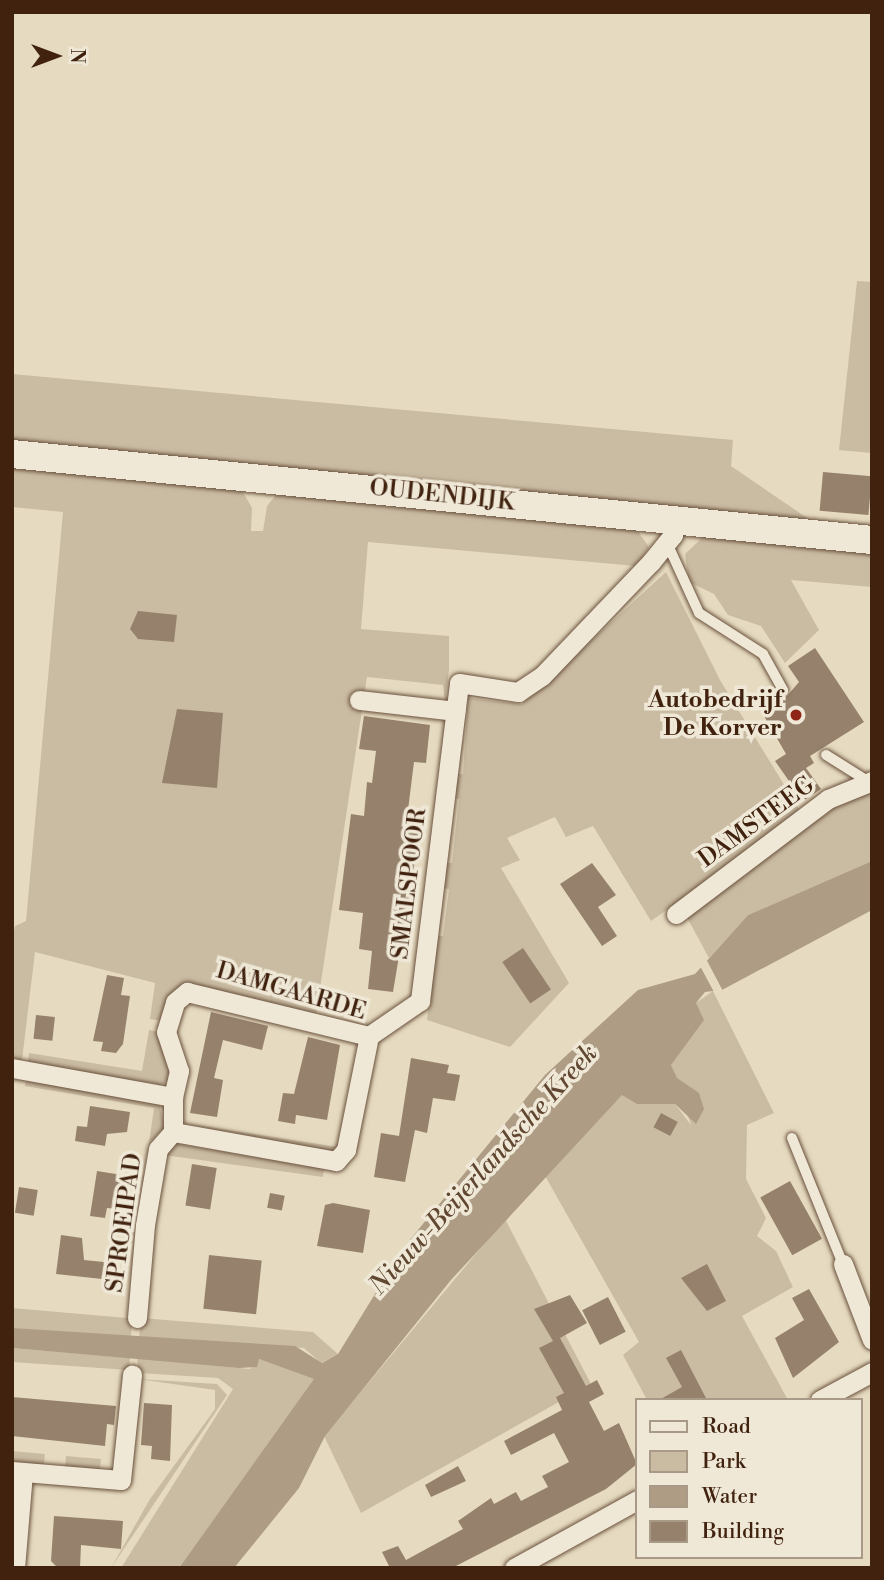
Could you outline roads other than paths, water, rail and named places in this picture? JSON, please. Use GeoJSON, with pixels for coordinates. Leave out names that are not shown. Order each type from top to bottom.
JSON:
{"type":"FeatureCollection","features":[{"type":"Feature","properties":{"kind":"street","name":"OUDENDIJK"},"geometry":{"type":"LineString","coordinates":[[12,454],[671,532],[872,540]]}},
{"type":"Feature","properties":{"kind":"street","name":"SMALSPOOR"},"geometry":{"type":"LineString","coordinates":[[369,1036],[420,1001],[459,683],[518,692],[542,676],[671,532]]}},
{"type":"Feature","properties":{"kind":"street"},"geometry":{"type":"LineString","coordinates":[[359,700],[456,711]]}},
{"type":"Feature","properties":{"kind":"street","name":"DAMSTEEG"},"geometry":{"type":"LineString","coordinates":[[676,914],[828,799],[870,782]]}},
{"type":"Feature","properties":{"kind":"street","name":"DAMGAARDE"},"geometry":{"type":"LineString","coordinates":[[173,1097],[179,1071],[166,1032],[175,1002],[187,992],[369,1036],[346,1150],[336,1161],[173,1132]]}},
{"type":"Feature","properties":{"kind":"street"},"geometry":{"type":"LineString","coordinates":[[12,1068],[173,1097]]}},
{"type":"Feature","properties":{"kind":"street","name":"SPROEIPAD"},"geometry":{"type":"LineString","coordinates":[[137,1318],[158,1149],[173,1132],[173,1097]]}},
{"type":"Feature","properties":{"kind":"street"},"geometry":{"type":"LineString","coordinates":[[843,1264],[872,1340]]}},
{"type":"Feature","properties":{"kind":"street"},"geometry":{"type":"LineString","coordinates":[[824,1398],[872,1372]]}},
{"type":"Feature","properties":{"kind":"street"},"geometry":{"type":"LineString","coordinates":[[15,1568],[17,1472],[121,1480],[132,1375]]}},
{"type":"Feature","properties":{"kind":"street"},"geometry":{"type":"LineString","coordinates":[[514,1568],[636,1501]]}},
{"type":"Feature","properties":{"kind":"lane"},"geometry":{"type":"LineString","coordinates":[[671,532],[699,613],[763,654],[783,690]]}},
{"type":"Feature","properties":{"kind":"lane"},"geometry":{"type":"LineString","coordinates":[[826,755],[870,782]]}},
{"type":"Feature","properties":{"kind":"lane"},"geometry":{"type":"LineString","coordinates":[[792,1138],[843,1264]]}},
{"type":"Feature","properties":{"kind":"water","name":"Nieuw-Beijerlandsche Kreek"},"geometry":{"type":"Polygon","coordinates":[[[872,861],[872,910],[722,990],[705,992],[696,1003],[704,1020],[671,1065],[677,1078],[699,1093],[704,1109],[696,1124],[675,1104],[637,1104],[622,1095],[451,1280],[325,1436],[299,1488],[234,1568],[179,1568],[314,1379],[259,1359],[257,1367],[239,1368],[12,1348],[12,1328],[295,1346],[322,1363],[338,1354],[404,1247],[545,1075],[638,990],[695,974],[748,915],[872,861]]]}},
{"type":"Feature","properties":{"kind":"place","name":"Autobedrijf De Korver"},"geometry":{"type":"Point","coordinates":[796,715]}}]}
